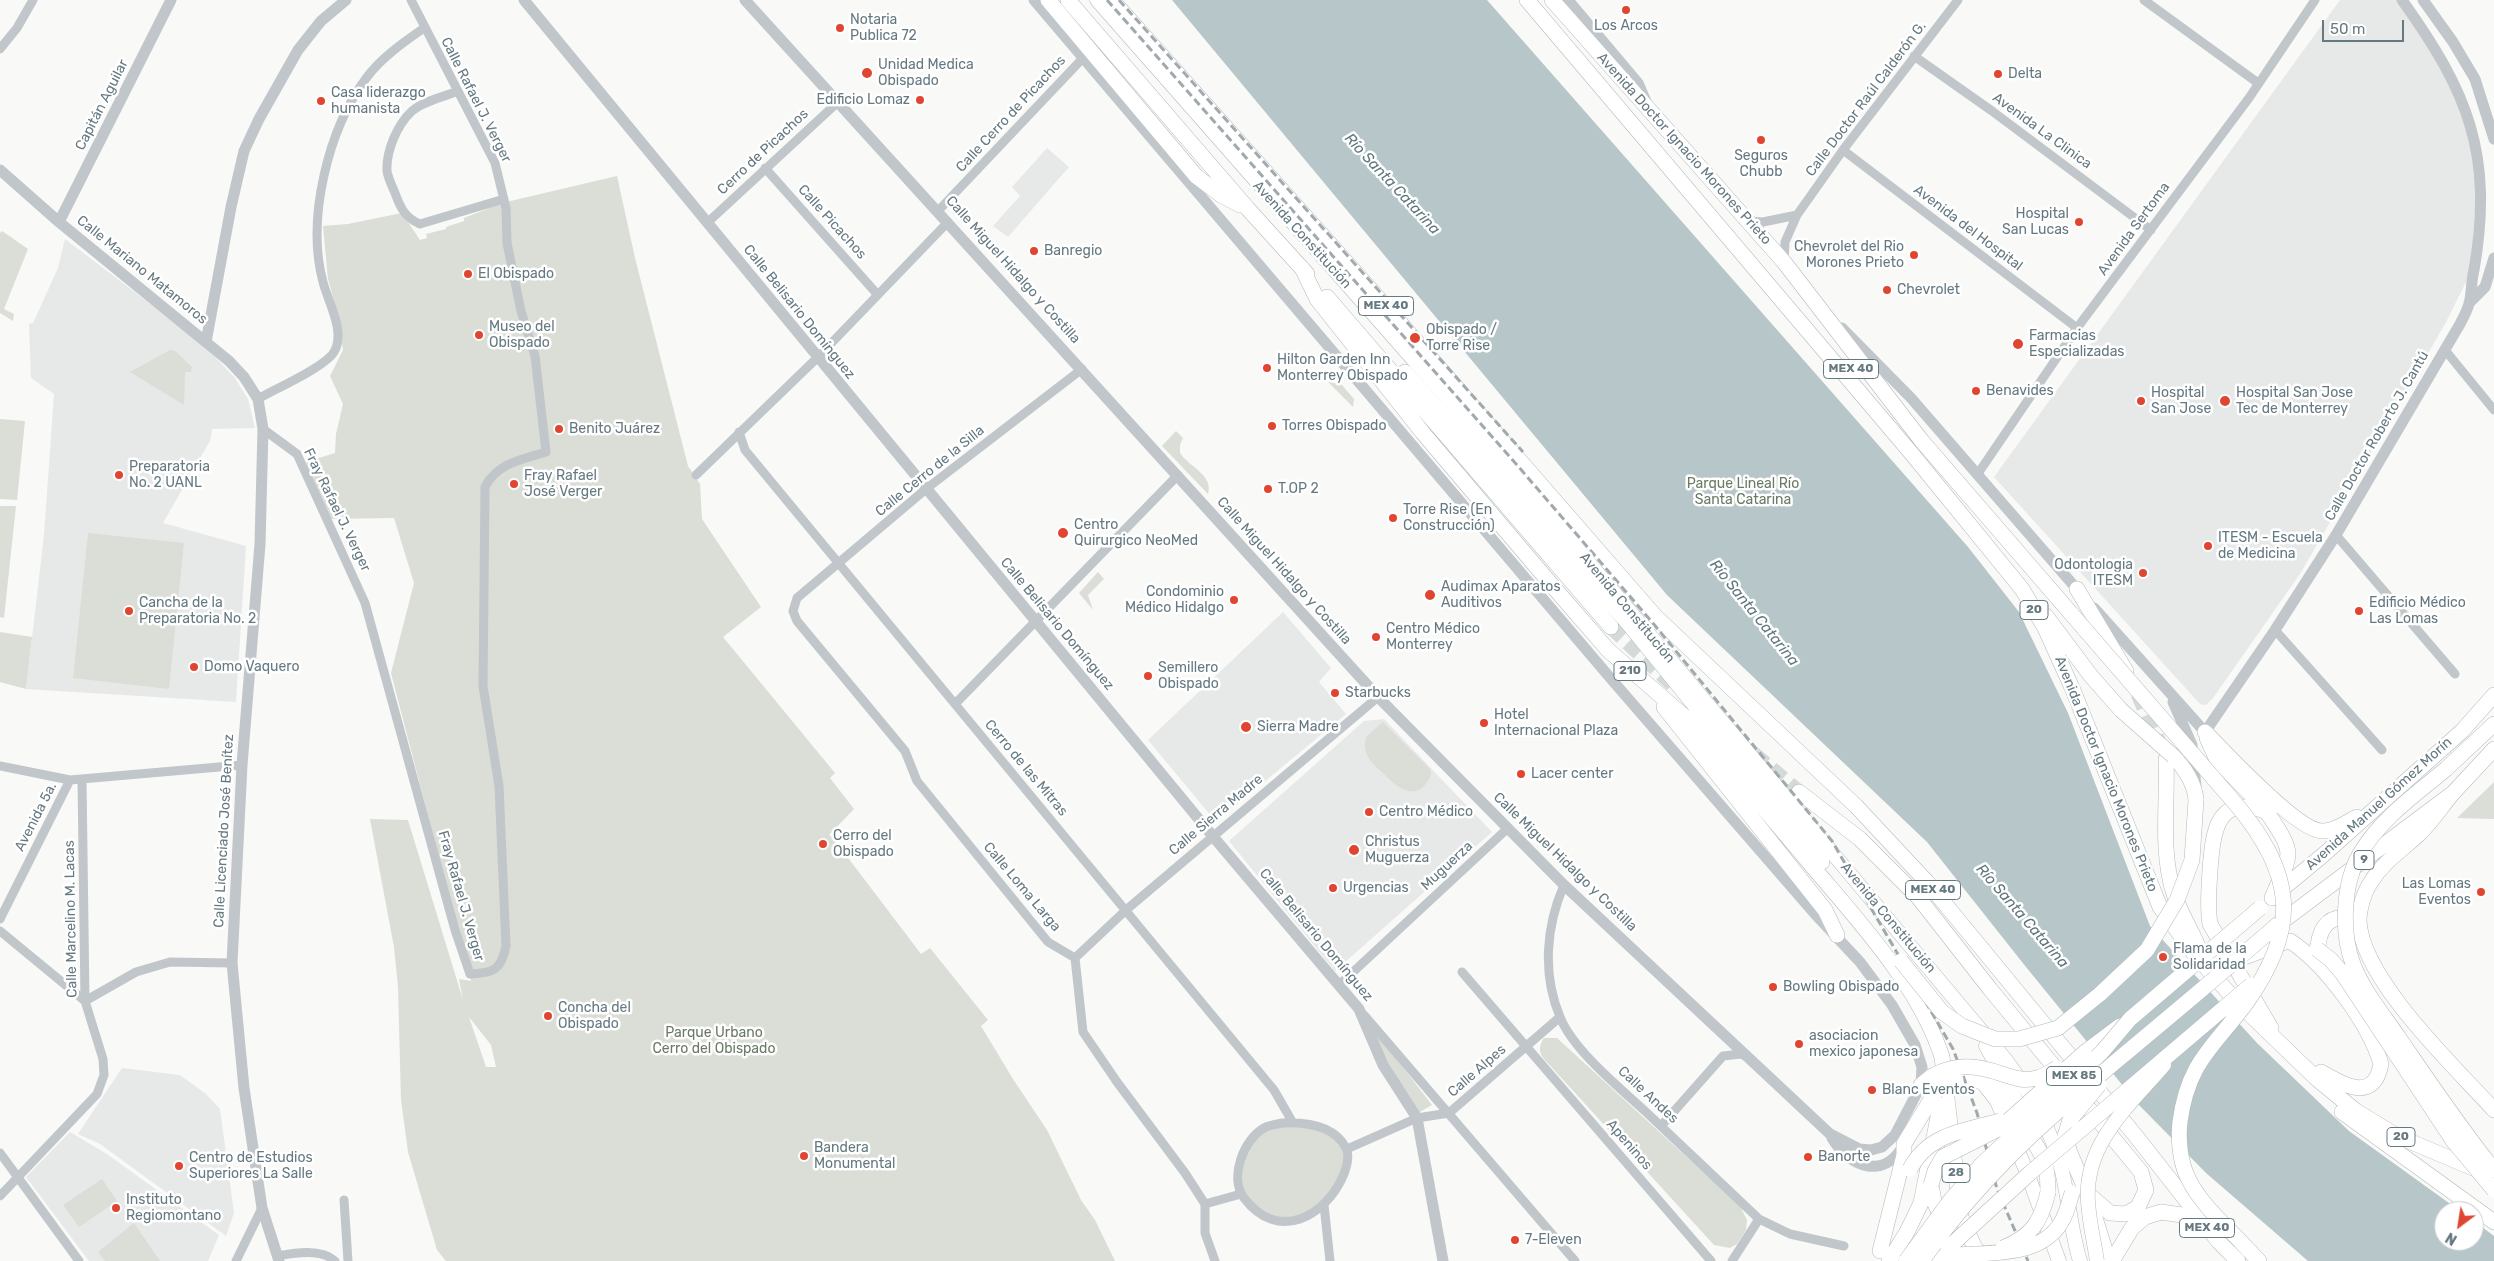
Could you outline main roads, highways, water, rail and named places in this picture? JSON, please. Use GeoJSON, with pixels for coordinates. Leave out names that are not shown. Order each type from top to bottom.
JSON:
{"type":"FeatureCollection","features":[{"type":"Feature","properties":{"kind":"highway"},"geometry":{"type":"LineString","coordinates":[[1048,0],[1196,176],[1220,195],[1248,209]]}},
{"type":"Feature","properties":{"kind":"highway","name":"Avenida Constitución"},"geometry":{"type":"LineString","coordinates":[[1068,0],[1611,627]]}},
{"type":"Feature","properties":{"kind":"highway","name":"Avenida Constitución"},"geometry":{"type":"LineString","coordinates":[[1112,0],[1389,310],[1655,616],[1856,806],[1926,882],[2135,1136],[2219,1242]]}},
{"type":"Feature","properties":{"kind":"highway","name":"Avenida Doctor Ignacio Morones Prieto"},"geometry":{"type":"LineString","coordinates":[[1527,0],[1912,454],[2022,589],[2045,628],[2073,690],[2160,907],[2207,970],[2318,1080],[2356,1111],[2397,1136],[2494,1177]]}},
{"type":"Feature","properties":{"kind":"highway","name":"Avenida Doctor Ignacio Morones Prieto"},"geometry":{"type":"LineString","coordinates":[[1552,0],[1627,87],[1750,221],[1784,262],[1921,440]]}},
{"type":"Feature","properties":{"kind":"highway","name":"210"},"geometry":{"type":"LineString","coordinates":[[1302,268],[1317,299],[1423,433],[1608,650],[1653,692],[1685,717],[1701,734],[1876,943],[1935,1035],[1939,1080]]}},
{"type":"Feature","properties":{"kind":"highway","name":"Avenida Doctor Ignacio Morones Prieto"},"geometry":{"type":"LineString","coordinates":[[1780,299],[1812,328],[1921,440]]}},
{"type":"Feature","properties":{"kind":"highway"},"geometry":{"type":"LineString","coordinates":[[1366,342],[1388,356],[1408,375],[1628,623],[1942,1012],[1962,1026],[1995,1039],[2019,1039],[2058,1028],[2100,994],[2147,950],[2177,900],[2192,860],[2196,797],[2184,767],[2170,758],[2121,710],[2091,676],[2040,607],[2022,589]]}},
{"type":"Feature","properties":{"kind":"highway","name":"MEX 40"},"geometry":{"type":"LineString","coordinates":[[1921,440],[2258,830],[2274,858],[2282,891],[2283,911],[2280,938],[2265,973],[2246,1002],[2209,1046],[2194,1070],[2183,1098],[2178,1136],[2186,1175],[2197,1194],[2260,1261]]}},
{"type":"Feature","properties":{"kind":"highway"},"geometry":{"type":"LineString","coordinates":[[2077,589],[2134,685]]}},
{"type":"Feature","properties":{"kind":"highway"},"geometry":{"type":"LineString","coordinates":[[1653,692],[1825,910],[1837,935]]}},
{"type":"Feature","properties":{"kind":"highway","name":"Avenida Manuel Gómez Morín"},"geometry":{"type":"LineString","coordinates":[[2266,903],[2462,731],[2494,695]]}},
{"type":"Feature","properties":{"kind":"highway"},"geometry":{"type":"LineString","coordinates":[[2494,724],[2376,831],[2359,855],[2346,897],[2345,927],[2353,964],[2376,1005],[2467,1136],[2494,1170]]}},
{"type":"Feature","properties":{"kind":"highway"},"geometry":{"type":"LineString","coordinates":[[2266,903],[2288,862],[2289,850],[2284,838],[2267,812],[2217,760],[2205,732],[2286,811],[2312,830],[2323,832],[2334,829],[2372,810]]}},
{"type":"Feature","properties":{"kind":"highway","name":"Avenida Manuel Gómez Morín"},"geometry":{"type":"LineString","coordinates":[[2276,926],[2453,793],[2494,749]]}},
{"type":"Feature","properties":{"kind":"highway","name":"20"},"geometry":{"type":"LineString","coordinates":[[2170,758],[2165,829],[2168,870],[2174,894],[2207,970]]}},
{"type":"Feature","properties":{"kind":"highway","name":"MEX 40"},"geometry":{"type":"LineString","coordinates":[[1799,792],[1892,868],[1918,897],[1990,989],[2141,1172],[2146,1190],[2138,1207],[2126,1214],[2110,1213],[2079,1193]]}},
{"type":"Feature","properties":{"kind":"highway"},"geometry":{"type":"LineString","coordinates":[[2453,793],[2420,833],[2386,861],[2370,882],[2362,902],[2359,921],[2365,944],[2377,973],[2395,1001],[2494,1110]]}},
{"type":"Feature","properties":{"kind":"highway"},"geometry":{"type":"LineString","coordinates":[[2267,812],[2242,805],[2229,810],[2215,828],[2212,842],[2208,908],[2210,924],[2290,1060],[2302,1074],[2337,1107],[2373,1136],[2494,1222]]}},
{"type":"Feature","properties":{"kind":"highway"},"geometry":{"type":"LineString","coordinates":[[1918,897],[1969,935],[1990,989]]}},
{"type":"Feature","properties":{"kind":"highway","name":"MEX 85"},"geometry":{"type":"LineString","coordinates":[[1906,1261],[1945,1208],[1982,1164],[2102,1052],[2130,1019],[2266,903]]}},
{"type":"Feature","properties":{"kind":"highway"},"geometry":{"type":"LineString","coordinates":[[2318,948],[2332,919],[2340,917],[2359,921]]}},
{"type":"Feature","properties":{"kind":"highway","name":"MEX 85"},"geometry":{"type":"LineString","coordinates":[[1922,1261],[1944,1230],[1995,1169],[2068,1101],[2276,926]]}},
{"type":"Feature","properties":{"kind":"highway"},"geometry":{"type":"LineString","coordinates":[[2236,961],[2290,941],[2318,948],[2343,974],[2454,1142],[2494,1190]]}},
{"type":"Feature","properties":{"kind":"highway"},"geometry":{"type":"LineString","coordinates":[[2296,1058],[2348,1087],[2359,1089],[2369,1086],[2376,1079],[2381,1064],[2358,1018],[2343,997],[2318,948]]}},
{"type":"Feature","properties":{"kind":"highway"},"geometry":{"type":"LineString","coordinates":[[1950,1257],[2030,1173],[2265,973]]}},
{"type":"Feature","properties":{"kind":"highway"},"geometry":{"type":"LineString","coordinates":[[1950,1257],[1959,1250],[1942,1220],[1931,1185],[1935,1170],[1943,1158],[1952,1151],[1994,1132],[2084,1053],[2130,1019]]}},
{"type":"Feature","properties":{"kind":"highway"},"geometry":{"type":"LineString","coordinates":[[1881,1258],[1907,1232],[1921,1203],[1939,1080],[1944,1070],[1962,1066],[1980,1067],[2014,1078],[2031,1080],[2043,1077],[2084,1053]]}},
{"type":"Feature","properties":{"kind":"highway"},"geometry":{"type":"LineString","coordinates":[[1950,1257],[1989,1257],[2016,1251],[2047,1239],[2063,1220],[2079,1193],[2065,1136],[2070,1120],[2103,1080],[2113,1064]]}},
{"type":"Feature","properties":{"kind":"highway"},"geometry":{"type":"LineString","coordinates":[[1939,1080],[1966,1078],[1995,1088],[2042,1155],[2048,1176],[2048,1192],[2044,1212],[2036,1227],[2013,1244],[1989,1257]]}},
{"type":"Feature","properties":{"kind":"highway"},"geometry":{"type":"LineString","coordinates":[[1881,1258],[1904,1155],[1904,1144],[1935,1093],[1943,1084],[1939,1080]]}},
{"type":"Feature","properties":{"kind":"highway","name":"28"},"geometry":{"type":"LineString","coordinates":[[1939,1080],[1961,1217],[1974,1246],[1989,1257]]}},
{"type":"Feature","properties":{"kind":"highway"},"geometry":{"type":"LineString","coordinates":[[1881,1258],[1896,1224],[1910,1169],[1922,1151],[1938,1139],[2006,1120]]}},
{"type":"Feature","properties":{"kind":"highway"},"geometry":{"type":"LineString","coordinates":[[2111,1261],[2132,1228],[2145,1217],[2161,1212],[2182,1215],[2219,1242]]}},
{"type":"Feature","properties":{"kind":"highway","name":"MEX 40"},"geometry":{"type":"LineString","coordinates":[[2219,1242],[2238,1261]]}},
{"type":"Feature","properties":{"kind":"main road","name":"Avenida Constitución"},"geometry":{"type":"LineString","coordinates":[[1097,0],[1534,497],[2005,1059],[2041,1112],[2051,1135],[2062,1171],[2073,1236],[2080,1261]]}},
{"type":"Feature","properties":{"kind":"main road"},"geometry":{"type":"LineString","coordinates":[[1967,1013],[2033,1132],[2042,1155]]}},
{"type":"Feature","properties":{"kind":"main road"},"geometry":{"type":"LineString","coordinates":[[2098,1261],[2088,1200],[2090,1173],[2096,1151],[2104,1135],[2183,1043]]}},
{"type":"Feature","properties":{"kind":"main road"},"geometry":{"type":"LineString","coordinates":[[1981,1082],[1997,1101],[2028,1174],[2059,1261]]}},
{"type":"Feature","properties":{"kind":"main road"},"geometry":{"type":"LineString","coordinates":[[2079,1193],[2098,1219],[2111,1261]]}},
{"type":"Feature","properties":{"kind":"water","name":"Río Santa Catarina"},"geometry":{"type":"Polygon","coordinates":[[[1172,0],[1487,0],[1968,547],[2019,612],[2068,713],[2150,926],[2257,1043],[2349,1131],[2446,1201],[2434,1201],[2434,1251],[2484,1251],[2484,1228],[2494,1236],[2494,1261],[2308,1261],[2206,1173],[2137,1103],[1927,842],[1667,595],[1172,0]]]}},
{"type":"Feature","properties":{"kind":"tunnel"},"geometry":{"type":"LineString","coordinates":[[1611,627],[1676,688]]}},
{"type":"Feature","properties":{"kind":"tunnel"},"geometry":{"type":"LineString","coordinates":[[2138,694],[2161,747]]}},
{"type":"Feature","properties":{"kind":"tunnel"},"geometry":{"type":"LineString","coordinates":[[1754,754],[1799,792]]}},
{"type":"Feature","properties":{"kind":"railway"},"geometry":{"type":"LineString","coordinates":[[1107,0],[1517,465],[1652,622],[1832,841],[1953,1049],[1977,1113],[1997,1189],[2028,1261]]}},
{"type":"Feature","properties":{"kind":"railway"},"geometry":{"type":"LineString","coordinates":[[1119,0],[1523,452]]}},
{"type":"Feature","properties":{"kind":"place","name":"Los Arcos"},"geometry":{"type":"Point","coordinates":[1626,10]}},
{"type":"Feature","properties":{"kind":"place","name":"Notaria Publica 72"},"geometry":{"type":"Point","coordinates":[840,28]}},
{"type":"Feature","properties":{"kind":"place","name":"Unidad Medica Obispado"},"geometry":{"type":"Point","coordinates":[867,73]}},
{"type":"Feature","properties":{"kind":"place","name":"Delta"},"geometry":{"type":"Point","coordinates":[1998,74]}},
{"type":"Feature","properties":{"kind":"place","name":"Edificio Lomaz"},"geometry":{"type":"Point","coordinates":[920,100]}},
{"type":"Feature","properties":{"kind":"place","name":"Casa liderazgo humanista"},"geometry":{"type":"Point","coordinates":[321,101]}},
{"type":"Feature","properties":{"kind":"place","name":"Seguros Chubb"},"geometry":{"type":"Point","coordinates":[1761,140]}},
{"type":"Feature","properties":{"kind":"place","name":"Hospital San Lucas"},"geometry":{"type":"Point","coordinates":[2079,222]}},
{"type":"Feature","properties":{"kind":"place","name":"Banregio"},"geometry":{"type":"Point","coordinates":[1034,251]}},
{"type":"Feature","properties":{"kind":"place","name":"Chevrolet del Rio Morones Prieto"},"geometry":{"type":"Point","coordinates":[1914,255]}},
{"type":"Feature","properties":{"kind":"place","name":"El Obispado"},"geometry":{"type":"Point","coordinates":[468,274]}},
{"type":"Feature","properties":{"kind":"place","name":"Chevrolet"},"geometry":{"type":"Point","coordinates":[1887,290]}},
{"type":"Feature","properties":{"kind":"place","name":"Museo del Obispado"},"geometry":{"type":"Point","coordinates":[479,335]}},
{"type":"Feature","properties":{"kind":"place","name":"Obispado / Torre Rise"},"geometry":{"type":"Point","coordinates":[1415,338]}},
{"type":"Feature","properties":{"kind":"place","name":"Farmacias Especializadas"},"geometry":{"type":"Point","coordinates":[2018,344]}},
{"type":"Feature","properties":{"kind":"place","name":"Hilton Garden Inn Monterrey Obispado"},"geometry":{"type":"Point","coordinates":[1267,368]}},
{"type":"Feature","properties":{"kind":"place","name":"Benavides"},"geometry":{"type":"Point","coordinates":[1976,391]}},
{"type":"Feature","properties":{"kind":"place","name":"Hospital San Jose"},"geometry":{"type":"Point","coordinates":[2141,401]}},
{"type":"Feature","properties":{"kind":"place","name":"Hospital San Jose Tec de Monterrey"},"geometry":{"type":"Point","coordinates":[2225,401]}},
{"type":"Feature","properties":{"kind":"place","name":"Torres Obispado"},"geometry":{"type":"Point","coordinates":[1272,426]}},
{"type":"Feature","properties":{"kind":"place","name":"Benito Juárez"},"geometry":{"type":"Point","coordinates":[559,429]}},
{"type":"Feature","properties":{"kind":"place","name":"Preparatoria No. 2 UANL"},"geometry":{"type":"Point","coordinates":[119,475]}},
{"type":"Feature","properties":{"kind":"place","name":"Fray Rafael José Verger"},"geometry":{"type":"Point","coordinates":[514,484]}},
{"type":"Feature","properties":{"kind":"place","name":"T.OP 2"},"geometry":{"type":"Point","coordinates":[1268,489]}},
{"type":"Feature","properties":{"kind":"place","name":"Torre Rise (En Construcción)"},"geometry":{"type":"Point","coordinates":[1393,518]}},
{"type":"Feature","properties":{"kind":"place","name":"Centro Quirurgico NeoMed"},"geometry":{"type":"Point","coordinates":[1063,533]}},
{"type":"Feature","properties":{"kind":"place","name":"ITESM - Escuela de Medicina"},"geometry":{"type":"Point","coordinates":[2208,546]}},
{"type":"Feature","properties":{"kind":"place","name":"Odontologia ITESM"},"geometry":{"type":"Point","coordinates":[2143,573]}},
{"type":"Feature","properties":{"kind":"place","name":"Audimax Aparatos Auditivos"},"geometry":{"type":"Point","coordinates":[1430,595]}},
{"type":"Feature","properties":{"kind":"place","name":"Condominio Médico Hidalgo"},"geometry":{"type":"Point","coordinates":[1234,600]}},
{"type":"Feature","properties":{"kind":"place","name":"Cancha de la Preparatoria No. 2"},"geometry":{"type":"Point","coordinates":[129,611]}},
{"type":"Feature","properties":{"kind":"place","name":"Edificio Médico Las Lomas"},"geometry":{"type":"Point","coordinates":[2359,611]}},
{"type":"Feature","properties":{"kind":"place","name":"Centro Médico Monterrey"},"geometry":{"type":"Point","coordinates":[1376,637]}},
{"type":"Feature","properties":{"kind":"place","name":"Domo Vaquero"},"geometry":{"type":"Point","coordinates":[194,667]}},
{"type":"Feature","properties":{"kind":"place","name":"Semillero Obispado"},"geometry":{"type":"Point","coordinates":[1148,676]}},
{"type":"Feature","properties":{"kind":"place","name":"Starbucks"},"geometry":{"type":"Point","coordinates":[1335,693]}},
{"type":"Feature","properties":{"kind":"place","name":"Hotel Internacional Plaza"},"geometry":{"type":"Point","coordinates":[1484,723]}},
{"type":"Feature","properties":{"kind":"place","name":"Sierra Madre"},"geometry":{"type":"Point","coordinates":[1246,727]}},
{"type":"Feature","properties":{"kind":"place","name":"Lacer center"},"geometry":{"type":"Point","coordinates":[1521,774]}},
{"type":"Feature","properties":{"kind":"place","name":"Centro Médico"},"geometry":{"type":"Point","coordinates":[1369,812]}},
{"type":"Feature","properties":{"kind":"place","name":"Cerro del Obispado"},"geometry":{"type":"Point","coordinates":[823,844]}},
{"type":"Feature","properties":{"kind":"place","name":"Christus Muguerza"},"geometry":{"type":"Point","coordinates":[1354,850]}},
{"type":"Feature","properties":{"kind":"place","name":"Urgencias"},"geometry":{"type":"Point","coordinates":[1333,888]}},
{"type":"Feature","properties":{"kind":"place","name":"Las Lomas Eventos"},"geometry":{"type":"Point","coordinates":[2481,892]}},
{"type":"Feature","properties":{"kind":"place","name":"Flama de la Solidaridad"},"geometry":{"type":"Point","coordinates":[2163,957]}},
{"type":"Feature","properties":{"kind":"place","name":"Bowling Obispado"},"geometry":{"type":"Point","coordinates":[1773,987]}},
{"type":"Feature","properties":{"kind":"place","name":"Concha del Obispado"},"geometry":{"type":"Point","coordinates":[548,1016]}},
{"type":"Feature","properties":{"kind":"place","name":"asociacion mexico japonesa"},"geometry":{"type":"Point","coordinates":[1799,1044]}},
{"type":"Feature","properties":{"kind":"place","name":"Blanc Eventos"},"geometry":{"type":"Point","coordinates":[1872,1090]}},
{"type":"Feature","properties":{"kind":"place","name":"Bandera Monumental"},"geometry":{"type":"Point","coordinates":[804,1156]}},
{"type":"Feature","properties":{"kind":"place","name":"Banorte"},"geometry":{"type":"Point","coordinates":[1808,1157]}},
{"type":"Feature","properties":{"kind":"place","name":"Centro de Estudios Superiores La Salle"},"geometry":{"type":"Point","coordinates":[179,1166]}},
{"type":"Feature","properties":{"kind":"place","name":"Instituto Regiomontano"},"geometry":{"type":"Point","coordinates":[116,1208]}},
{"type":"Feature","properties":{"kind":"place","name":"7-Eleven"},"geometry":{"type":"Point","coordinates":[1515,1240]}},
{"type":"Feature","properties":{"kind":"park label","name":"Parque Lineal Río Santa Catarina"},"geometry":{"type":"Point","coordinates":[1743,492]}},
{"type":"Feature","properties":{"kind":"park label","name":"Parque Urbano Cerro del Obispado"},"geometry":{"type":"Point","coordinates":[714,1042]}}]}
